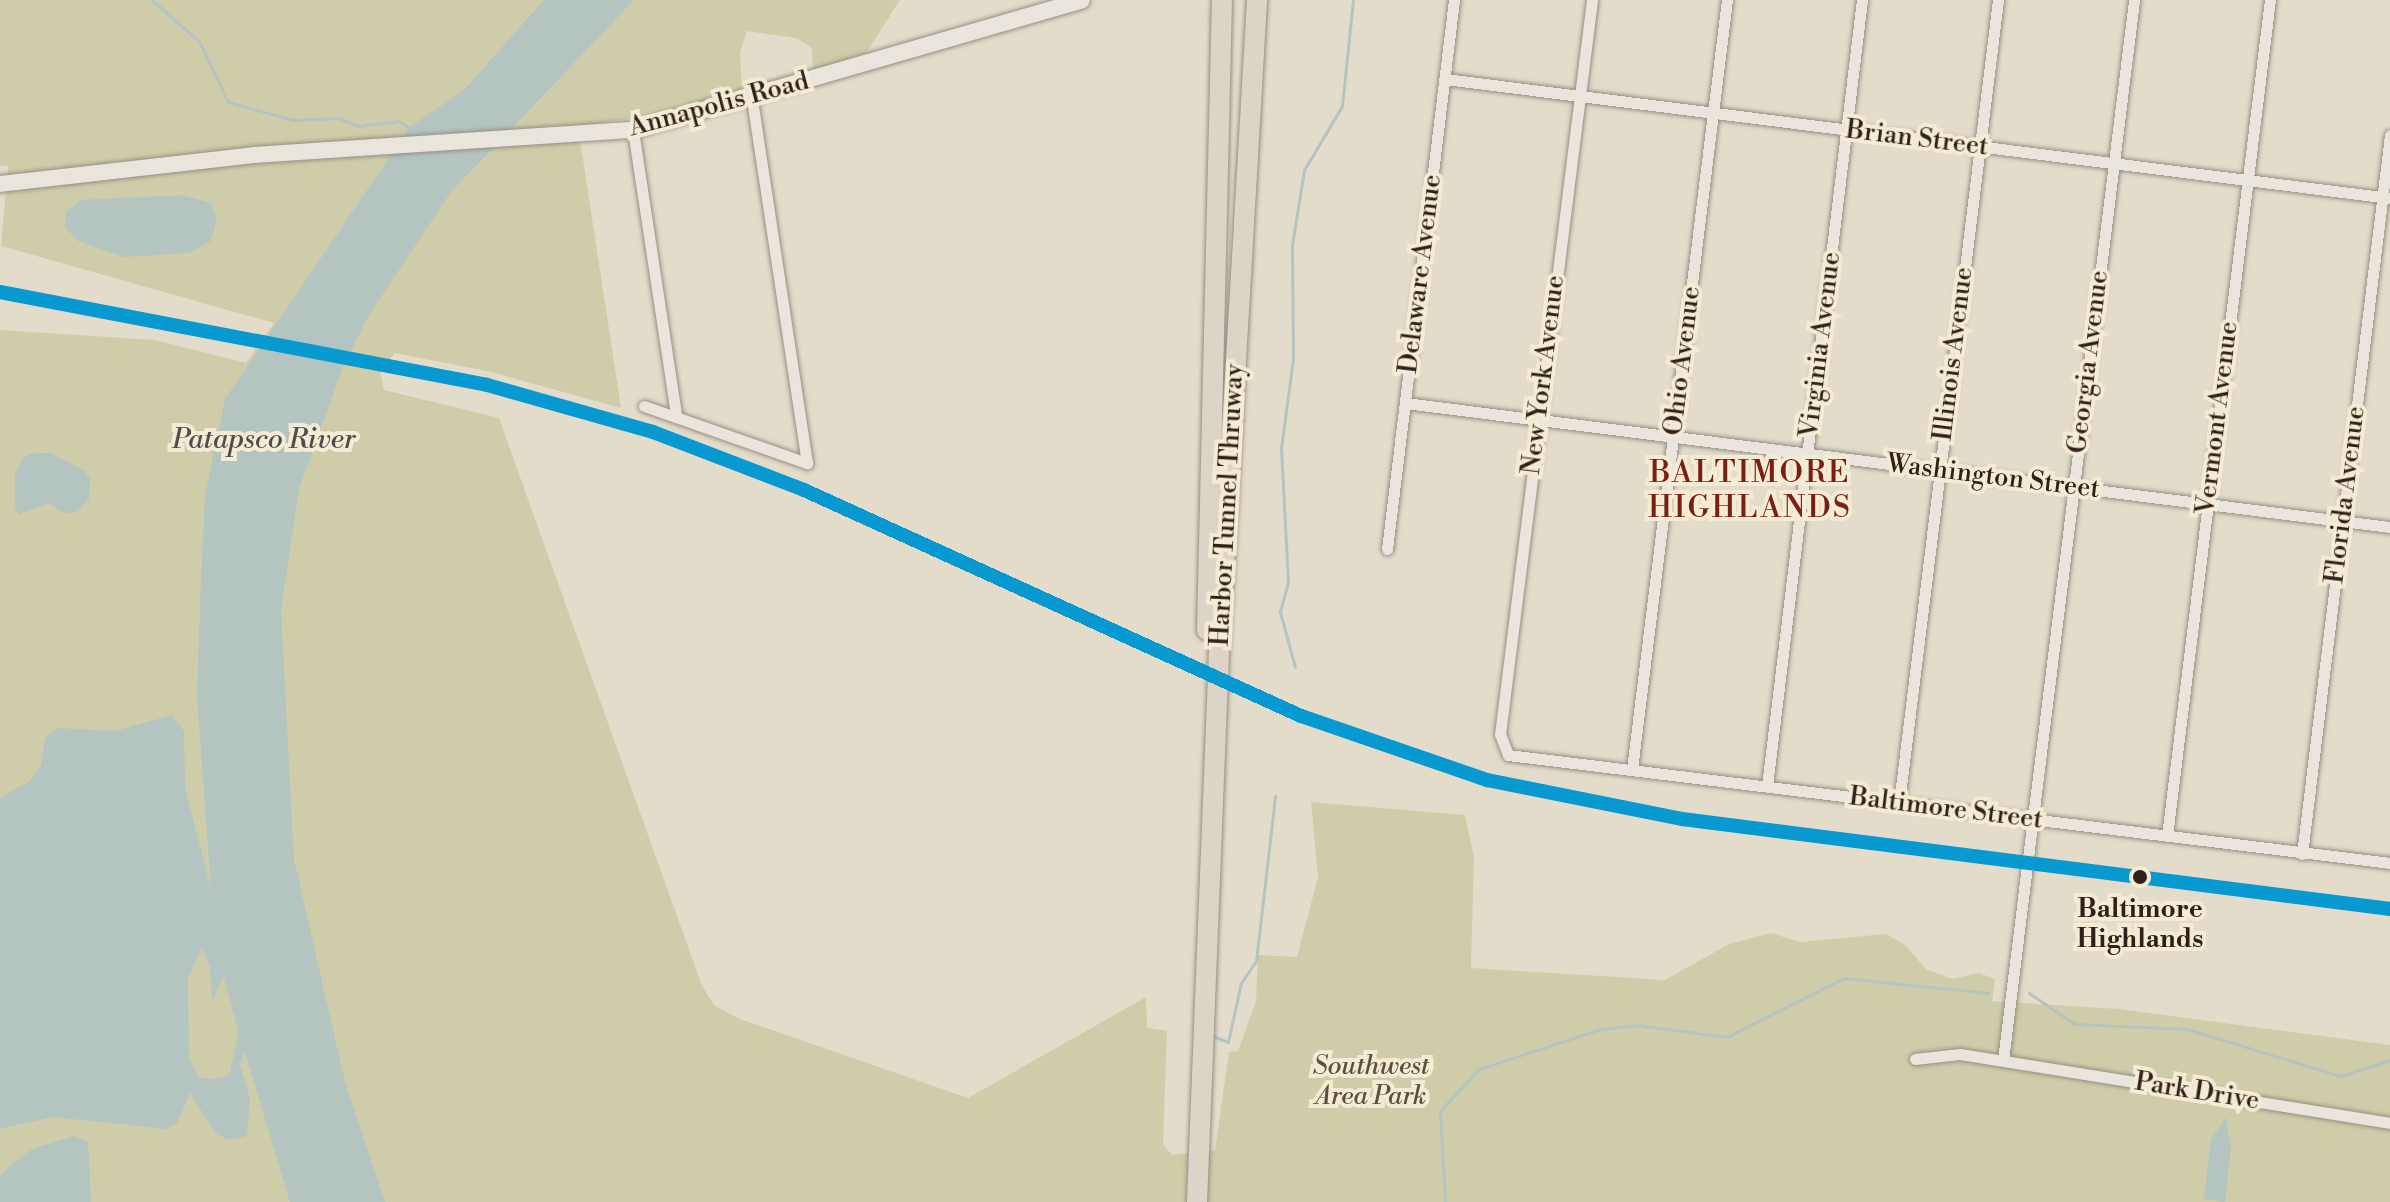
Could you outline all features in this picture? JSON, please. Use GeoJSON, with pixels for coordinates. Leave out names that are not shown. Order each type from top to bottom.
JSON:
{"type":"FeatureCollection","features":[{"type":"Feature","properties":{"kind":"highway","name":"Harbor Tunnel Thruway"},"geometry":{"type":"LineString","coordinates":[[1184,1202],[1200,954],[1213,649],[1222,0]]}},
{"type":"Feature","properties":{"kind":"highway","name":"Harbor Tunnel Thruway"},"geometry":{"type":"LineString","coordinates":[[1213,649],[1257,0]]}},
{"type":"Feature","properties":{"kind":"highway","name":"Harbor Tunnel Thruway"},"geometry":{"type":"LineString","coordinates":[[1197,1202],[1200,954]]}},
{"type":"Feature","properties":{"kind":"main road","name":"Annapolis Road"},"geometry":{"type":"LineString","coordinates":[[0,184],[197,160],[633,130],[1082,0]]}},
{"type":"Feature","properties":{"kind":"street","name":"Delaware Avenue"},"geometry":{"type":"LineString","coordinates":[[1387,549],[1454,0]]}},
{"type":"Feature","properties":{"kind":"street","name":"New York Avenue"},"geometry":{"type":"LineString","coordinates":[[1504,750],[1500,734],[1592,0]]}},
{"type":"Feature","properties":{"kind":"street","name":"Ohio Avenue"},"geometry":{"type":"LineString","coordinates":[[1632,769],[1727,0]]}},
{"type":"Feature","properties":{"kind":"street","name":"Virginia Avenue"},"geometry":{"type":"LineString","coordinates":[[1767,786],[1862,0]]}},
{"type":"Feature","properties":{"kind":"street","name":"Illinois Avenue"},"geometry":{"type":"LineString","coordinates":[[1899,803],[1998,0]]}},
{"type":"Feature","properties":{"kind":"street","name":"Georgia Avenue"},"geometry":{"type":"LineString","coordinates":[[2033,820],[2134,0]]}},
{"type":"Feature","properties":{"kind":"street","name":"Vermont Avenue"},"geometry":{"type":"LineString","coordinates":[[2167,836],[2270,0]]}},
{"type":"Feature","properties":{"kind":"street","name":"Brian Street"},"geometry":{"type":"LineString","coordinates":[[1445,79],[2386,197]]}},
{"type":"Feature","properties":{"kind":"street"},"geometry":{"type":"LineString","coordinates":[[644,406],[787,460],[807,463],[752,98]]}},
{"type":"Feature","properties":{"kind":"street"},"geometry":{"type":"LineString","coordinates":[[633,130],[676,416]]}},
{"type":"Feature","properties":{"kind":"street","name":"Florida Avenue"},"geometry":{"type":"LineString","coordinates":[[2302,854],[2386,197],[2390,135]]}},
{"type":"Feature","properties":{"kind":"street","name":"Washington Street"},"geometry":{"type":"LineString","coordinates":[[1405,403],[2390,527]]}},
{"type":"Feature","properties":{"kind":"street","name":"Baltimore Street"},"geometry":{"type":"LineString","coordinates":[[1504,750],[1522,760],[1632,769],[2390,863]]}},
{"type":"Feature","properties":{"kind":"street"},"geometry":{"type":"LineString","coordinates":[[2003,1060],[2033,820]]}},
{"type":"Feature","properties":{"kind":"street","name":"Park Drive"},"geometry":{"type":"LineString","coordinates":[[1915,1059],[1940,1054],[2003,1060],[2390,1123]]}},
{"type":"Feature","properties":{"kind":"green space","name":"Southwest Area Park"},"geometry":{"type":"Polygon","coordinates":[[[0,0],[900,0],[866,53],[813,70],[812,48],[796,38],[747,31],[740,52],[742,91],[662,114],[578,126],[621,408],[491,372],[395,353],[380,371],[384,390],[499,418],[702,986],[715,1006],[740,1019],[968,1098],[1146,997],[1147,1028],[1167,1031],[1163,1144],[1172,1155],[1215,1150],[1229,1052],[1238,1051],[1256,1001],[1258,955],[1297,957],[1318,877],[1311,802],[1465,815],[1474,858],[1471,968],[1665,980],[1729,944],[1771,933],[1800,942],[1886,934],[1905,945],[1926,969],[1952,979],[1979,973],[1995,979],[1992,1001],[2119,1009],[2390,1045],[2390,1202],[0,1202],[0,330],[155,340],[246,363],[274,323],[1,246],[8,166],[0,166],[0,0]]]}},
{"type":"Feature","properties":{"kind":"water","name":"Patapsco River"},"geometry":{"type":"Polygon","coordinates":[[[544,0],[634,0],[451,192],[369,315],[343,367],[299,489],[281,610],[294,859],[345,1082],[385,1202],[290,1202],[245,1052],[240,1064],[250,1099],[247,1136],[229,1140],[216,1134],[190,1093],[178,1122],[166,1129],[53,1117],[0,1129],[0,798],[30,781],[41,766],[45,738],[58,728],[115,731],[172,715],[184,731],[185,787],[211,889],[197,696],[205,495],[225,399],[410,127],[464,90],[544,0]],[[202,948],[188,978],[189,1058],[198,1078],[214,1079],[229,1075],[239,1033],[223,975],[212,1003],[210,967],[202,948]]]}},
{"type":"Feature","properties":{"kind":"water"},"geometry":{"type":"Polygon","coordinates":[[[182,195],[211,203],[217,219],[211,241],[189,253],[124,257],[78,241],[65,227],[66,212],[80,200],[182,195]]]}},
{"type":"Feature","properties":{"kind":"water"},"geometry":{"type":"Polygon","coordinates":[[[34,453],[51,453],[85,471],[90,479],[89,499],[77,512],[63,513],[49,503],[19,514],[15,509],[15,474],[22,458],[34,453]]]}},
{"type":"Feature","properties":{"kind":"water"},"geometry":{"type":"Polygon","coordinates":[[[2226,1117],[2231,1149],[2225,1202],[2204,1199],[2211,1139],[2226,1117]]]}},
{"type":"Feature","properties":{"kind":"water"},"geometry":{"type":"Polygon","coordinates":[[[73,1136],[88,1141],[91,1202],[0,1202],[0,1176],[9,1167],[32,1149],[73,1136]]]}},
{"type":"Feature","properties":{"kind":"waterway"},"geometry":{"type":"LineString","coordinates":[[152,0],[199,41],[228,102],[294,120],[339,118],[358,126],[399,121],[412,130]]}},
{"type":"Feature","properties":{"kind":"waterway"},"geometry":{"type":"LineString","coordinates":[[1295,667],[1280,612],[1288,582],[1281,448],[1293,359],[1292,245],[1304,170],[1342,106],[1353,0]]}},
{"type":"Feature","properties":{"kind":"waterway"},"geometry":{"type":"LineString","coordinates":[[1213,1036],[1228,1042],[1241,983],[1256,961],[1275,796]]}},
{"type":"Feature","properties":{"kind":"waterway"},"geometry":{"type":"LineString","coordinates":[[1445,1202],[1440,1111],[1479,1069],[1601,1029],[1637,1025],[1727,1037],[1844,978],[1988,993]]}},
{"type":"Feature","properties":{"kind":"waterway"},"geometry":{"type":"LineString","coordinates":[[2029,993],[2075,1024],[2187,1029],[2341,1076],[2390,1060]]}},
{"type":"Feature","properties":{"kind":"transit line"},"geometry":{"type":"LineString","coordinates":[[0,292],[487,385],[653,432],[804,490],[1301,716],[1487,780],[1682,819],[2390,909]]}},
{"type":"Feature","properties":{"kind":"place","name":"Baltimore Highlands"},"geometry":{"type":"Point","coordinates":[2140,877]}},
{"type":"Feature","properties":{"kind":"district","name":"BALTIMORE HIGHLANDS"},"geometry":{"type":"Point","coordinates":[1750,490]}}]}
